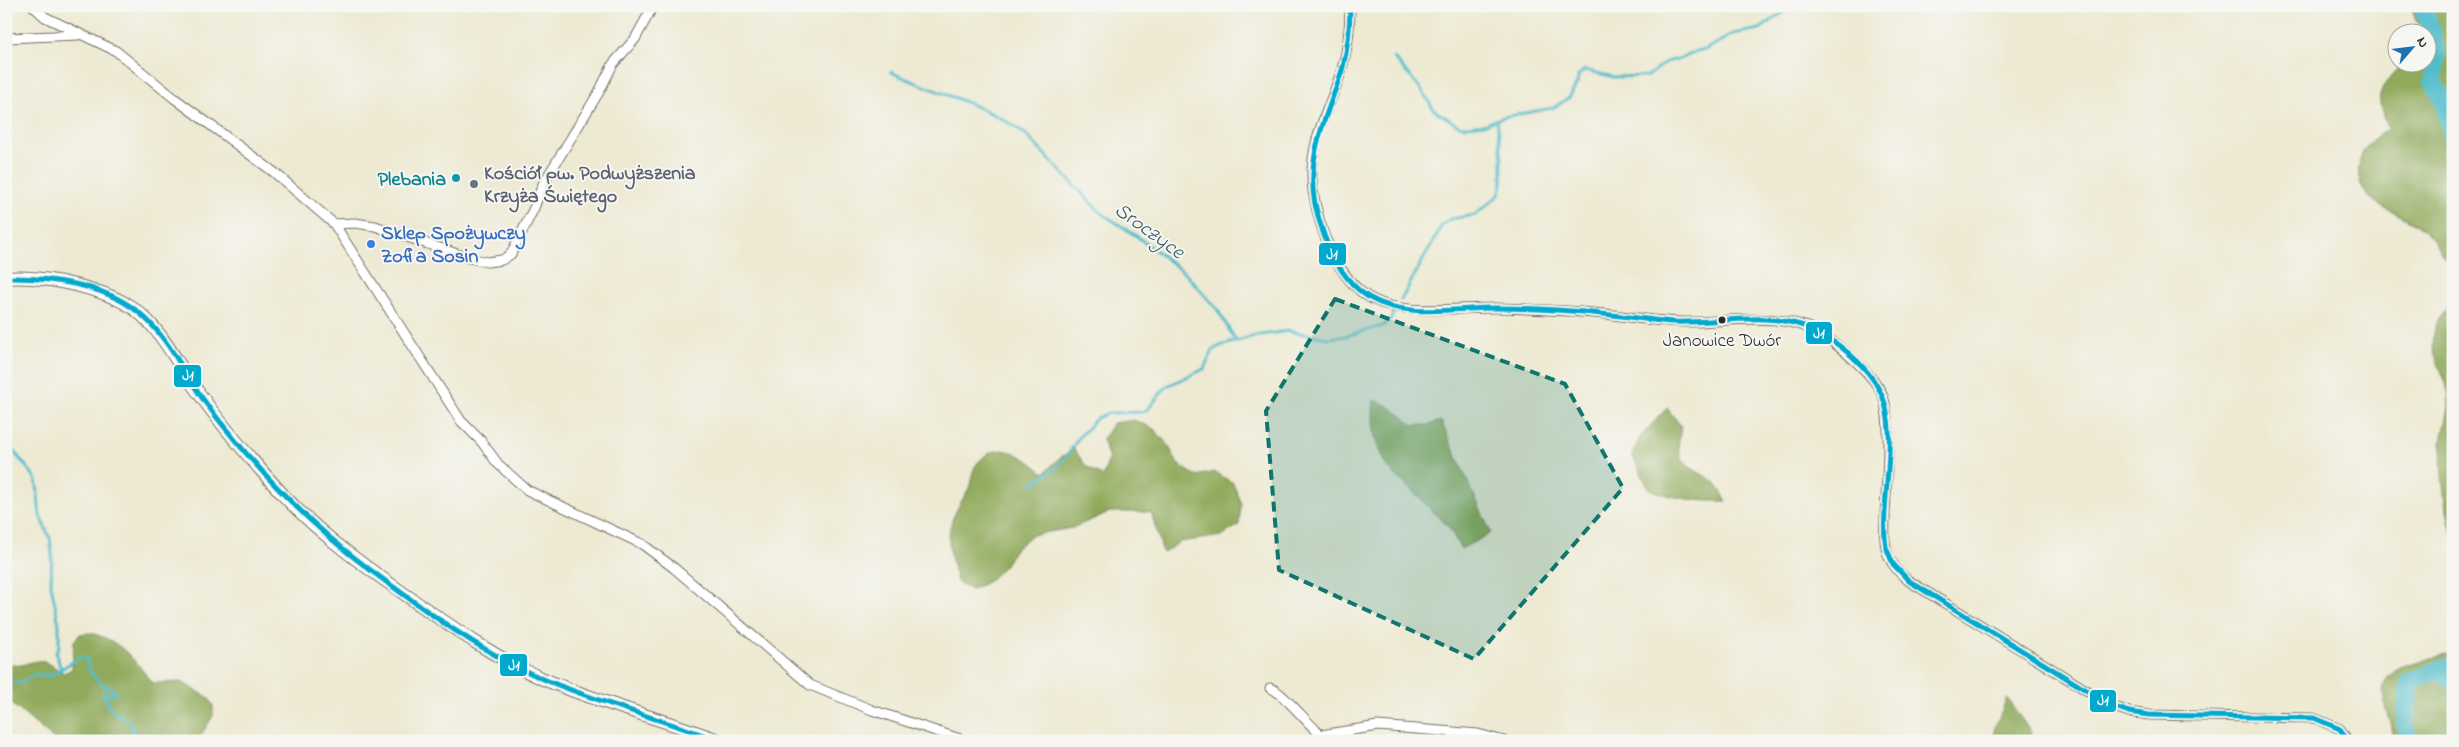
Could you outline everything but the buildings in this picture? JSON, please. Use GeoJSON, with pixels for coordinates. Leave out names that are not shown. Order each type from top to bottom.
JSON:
{"type":"FeatureCollection","features":[{"type":"Feature","properties":{"kind":"street"},"geometry":{"type":"LineString","coordinates":[[34,6],[46,17],[78,35],[116,51],[174,98],[275,173],[334,224],[461,420],[481,441],[498,464],[527,490],[642,544],[674,568],[810,685],[872,710],[966,741]]}},
{"type":"Feature","properties":{"kind":"street"},"geometry":{"type":"LineString","coordinates":[[334,224],[355,223],[375,226],[469,258],[487,262],[502,260],[511,254],[534,208],[543,184],[599,92],[613,64],[635,39],[654,6]]}},
{"type":"Feature","properties":{"kind":"street"},"geometry":{"type":"LineString","coordinates":[[1350,6],[1350,30],[1343,68],[1318,130],[1312,153],[1313,190],[1322,224],[1337,263],[1353,284],[1372,299],[1393,306],[1416,309],[1509,308],[1604,314],[1654,322],[1696,322],[1755,318],[1781,321],[1820,333],[1835,344],[1871,378],[1882,394],[1887,424],[1884,542],[1889,558],[1909,581],[2120,709],[2149,715],[2314,718],[2340,730],[2348,741]]}},
{"type":"Feature","properties":{"kind":"street"},"geometry":{"type":"LineString","coordinates":[[6,38],[78,35]]}},
{"type":"Feature","properties":{"kind":"street"},"geometry":{"type":"LineString","coordinates":[[6,278],[37,278],[79,287],[107,296],[139,312],[155,330],[231,435],[302,514],[396,588],[468,638],[512,664],[542,678],[721,741]]}},
{"type":"Feature","properties":{"kind":"street"},"geometry":{"type":"LineString","coordinates":[[1270,688],[1281,694],[1321,738],[1378,726],[1478,734],[1504,741]]}},
{"type":"Feature","properties":{"kind":"highlighted area"},"geometry":{"type":"Polygon","coordinates":[[[1335,299],[1565,384],[1623,488],[1474,659],[1279,570],[1266,411],[1335,299]]]}},
{"type":"Feature","properties":{"kind":"green space"},"geometry":{"type":"Polygon","coordinates":[[[2411,6],[2453,6],[2453,272],[2427,233],[2371,198],[2364,190],[2359,179],[2362,153],[2377,136],[2388,129],[2380,103],[2381,91],[2384,86],[2396,72],[2436,72],[2436,22],[2416,21],[2411,6]]]}},
{"type":"Feature","properties":{"kind":"green space"},"geometry":{"type":"Polygon","coordinates":[[[2453,300],[2453,538],[2441,468],[2442,444],[2449,399],[2446,382],[2436,358],[2432,341],[2436,324],[2453,300]]]}},
{"type":"Feature","properties":{"kind":"green space"},"geometry":{"type":"Polygon","coordinates":[[[1374,400],[1389,406],[1413,425],[1428,425],[1441,421],[1491,533],[1461,549],[1448,526],[1387,467],[1376,443],[1373,418],[1374,400]]]}},
{"type":"Feature","properties":{"kind":"green space"},"geometry":{"type":"Polygon","coordinates":[[[1667,408],[1681,426],[1678,447],[1681,458],[1688,466],[1715,482],[1727,501],[1687,499],[1649,489],[1632,455],[1640,437],[1667,408]]]}},
{"type":"Feature","properties":{"kind":"green space"},"geometry":{"type":"Polygon","coordinates":[[[1134,420],[1154,429],[1168,445],[1178,464],[1196,476],[1215,472],[1233,483],[1241,504],[1239,525],[1221,536],[1180,542],[1163,553],[1151,512],[1110,512],[1072,528],[1032,535],[1015,549],[1004,566],[989,581],[971,590],[957,582],[950,550],[950,526],[969,487],[974,468],[984,456],[1002,450],[1011,452],[1028,460],[1044,473],[1058,459],[1074,449],[1086,466],[1103,477],[1109,458],[1102,440],[1113,423],[1134,420]]]}},
{"type":"Feature","properties":{"kind":"green space"},"geometry":{"type":"Polygon","coordinates":[[[90,633],[118,645],[133,659],[152,683],[181,682],[208,697],[213,706],[213,716],[197,741],[56,741],[6,699],[6,663],[20,665],[42,661],[64,673],[72,669],[74,641],[80,634],[90,633]]]}},
{"type":"Feature","properties":{"kind":"green space"},"geometry":{"type":"Polygon","coordinates":[[[2453,654],[2453,733],[2440,741],[2395,741],[2383,698],[2385,682],[2399,669],[2410,664],[2453,654]]]}},
{"type":"Feature","properties":{"kind":"green space"},"geometry":{"type":"Polygon","coordinates":[[[2007,698],[2037,741],[1994,741],[1994,730],[2007,698]]]}},
{"type":"Feature","properties":{"kind":"waterway","name":"Sroczyce"},"geometry":{"type":"LineString","coordinates":[[1394,58],[1421,89],[1434,110],[1458,125],[1486,124],[1503,117],[1553,108],[1569,98],[1578,81],[1578,76],[1584,70],[1614,77],[1648,76],[1666,62],[1682,58],[1696,51],[1705,50],[1733,34],[1760,29],[1792,6]]}},
{"type":"Feature","properties":{"kind":"waterway"},"geometry":{"type":"LineString","coordinates":[[2422,6],[2435,43],[2436,62],[2433,81],[2445,104],[2453,139]]}},
{"type":"Feature","properties":{"kind":"waterway","name":"Sroczyce"},"geometry":{"type":"LineString","coordinates":[[891,72],[977,107],[1025,134],[1100,212],[1138,237],[1187,275],[1217,309],[1236,341]]}},
{"type":"Feature","properties":{"kind":"waterway","name":"Sroczyce"},"geometry":{"type":"LineString","coordinates":[[1401,300],[1442,225],[1450,219],[1475,215],[1499,195],[1502,184],[1502,158],[1497,120]]}},
{"type":"Feature","properties":{"kind":"waterway"},"geometry":{"type":"LineString","coordinates":[[1032,484],[1055,468],[1068,455],[1079,437],[1097,418],[1108,413],[1142,412],[1147,410],[1167,386],[1204,369],[1213,350],[1220,346],[1254,336],[1288,331],[1327,338],[1346,336],[1383,326],[1391,319],[1394,311]]}},
{"type":"Feature","properties":{"kind":"waterway"},"geometry":{"type":"LineString","coordinates":[[6,442],[34,476],[37,485],[40,516],[50,538],[52,554],[51,585],[59,624],[59,646],[56,652],[61,670]]}},
{"type":"Feature","properties":{"kind":"waterway"},"geometry":{"type":"LineString","coordinates":[[6,681],[20,683],[36,674],[49,676],[81,657],[87,660],[90,672],[95,678],[105,687],[110,686],[116,692],[114,694],[103,693],[111,710],[132,724],[132,732],[141,737],[142,741]]}},
{"type":"Feature","properties":{"kind":"waterway"},"geometry":{"type":"LineString","coordinates":[[2409,741],[2405,722],[2410,682],[2437,670],[2447,668],[2447,676],[2453,682]]}},
{"type":"Feature","properties":{"kind":"transit line","name":"J1"},"geometry":{"type":"LineString","coordinates":[[1350,6],[1350,22],[1345,59],[1320,134],[1313,168],[1313,185],[1315,204],[1327,244],[1341,269],[1359,290],[1370,298],[1384,304],[1415,310],[1495,308],[1562,310],[1672,322],[1741,319],[1776,320],[1809,328],[1829,339],[1849,354],[1867,372],[1880,391],[1886,407],[1889,426],[1885,509],[1886,547],[1893,564],[1909,581],[2112,706],[2129,712],[2149,715],[2314,718],[2340,729],[2348,741]]}},
{"type":"Feature","properties":{"kind":"transit line","name":"J1"},"geometry":{"type":"LineString","coordinates":[[6,278],[40,279],[92,288],[108,294],[137,311],[158,332],[208,406],[226,429],[263,473],[303,514],[369,569],[452,628],[496,655],[541,678],[720,741]]}},
{"type":"Feature","properties":{"kind":"place","name":"Plebania"},"geometry":{"type":"Point","coordinates":[456,178]}},
{"type":"Feature","properties":{"kind":"place","name":"Kościół pw. Podwyższenia Krzyża Świętego"},"geometry":{"type":"Point","coordinates":[474,184]}},
{"type":"Feature","properties":{"kind":"place","name":"Sklep Spożywczy Zofia Sosin"},"geometry":{"type":"Point","coordinates":[371,244]}},
{"type":"Feature","properties":{"kind":"place","name":"Janowice Dwór"},"geometry":{"type":"Point","coordinates":[1722,320]}}]}
